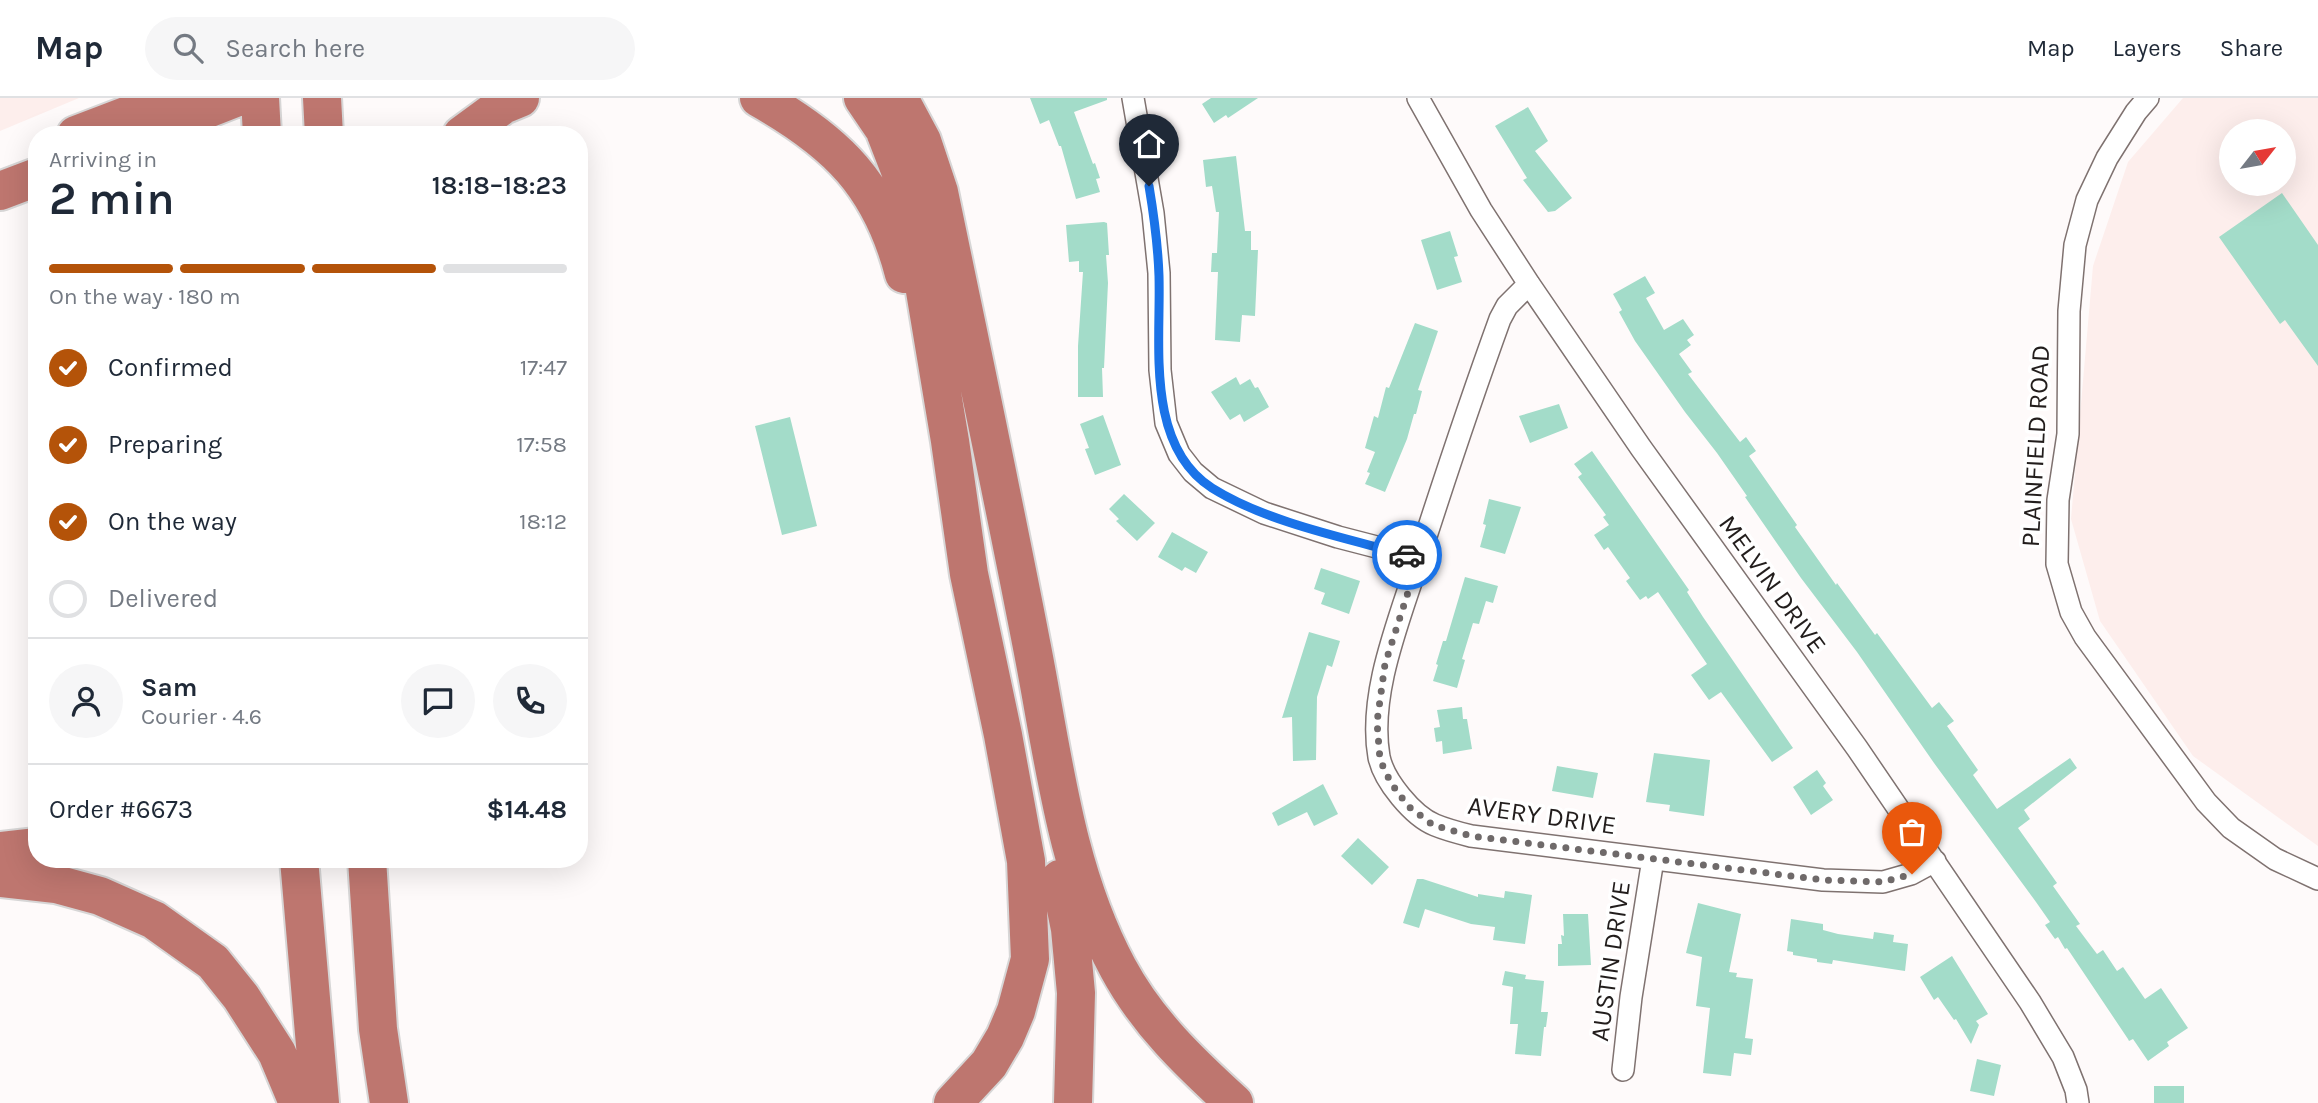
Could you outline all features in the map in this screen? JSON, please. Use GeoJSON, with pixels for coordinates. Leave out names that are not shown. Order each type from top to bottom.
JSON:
{"type":"FeatureCollection","features":[{"type":"Feature","properties":{"kind":"highway"},"geometry":{"type":"LineString","coordinates":[[114,126],[235,98]]}},
{"type":"Feature","properties":{"kind":"highway"},"geometry":{"type":"LineString","coordinates":[[260,98],[262,126]]}},
{"type":"Feature","properties":{"kind":"highway"},"geometry":{"type":"LineString","coordinates":[[322,98],[324,126]]}},
{"type":"Feature","properties":{"kind":"highway"},"geometry":{"type":"LineString","coordinates":[[474,126],[503,105],[520,98]]}},
{"type":"Feature","properties":{"kind":"highway"},"geometry":{"type":"LineString","coordinates":[[759,98],[797,119],[845,159],[871,192],[895,241],[934,391],[950,441]]}},
{"type":"Feature","properties":{"kind":"highway"},"geometry":{"type":"LineString","coordinates":[[863,98],[884,130],[901,173],[912,213],[970,574],[1027,861],[1030,958],[1016,1012],[989,1064],[953,1103]]}},
{"type":"Feature","properties":{"kind":"highway"},"geometry":{"type":"LineString","coordinates":[[899,98],[922,141],[939,192],[1068,836],[1088,904],[1116,966],[1138,1003],[1182,1055],[1234,1103]]}},
{"type":"Feature","properties":{"kind":"highway"},"geometry":{"type":"LineString","coordinates":[[0,163],[28,152]]}},
{"type":"Feature","properties":{"kind":"highway"},"geometry":{"type":"LineString","coordinates":[[0,191],[28,180]]}},
{"type":"Feature","properties":{"kind":"highway"},"geometry":{"type":"LineString","coordinates":[[1047,726],[1048,819],[1070,929],[1076,993],[1073,1103]]}},
{"type":"Feature","properties":{"kind":"highway"},"geometry":{"type":"LineString","coordinates":[[1003,735],[1024,810],[1042,896],[1054,979],[1055,1069],[1052,1103]]}},
{"type":"Feature","properties":{"kind":"highway"},"geometry":{"type":"LineString","coordinates":[[0,851],[28,848]]}},
{"type":"Feature","properties":{"kind":"highway"},"geometry":{"type":"LineString","coordinates":[[300,868],[320,1103]]}},
{"type":"Feature","properties":{"kind":"highway"},"geometry":{"type":"LineString","coordinates":[[368,868],[378,1029],[389,1103]]}},
{"type":"Feature","properties":{"kind":"highway"},"geometry":{"type":"LineString","coordinates":[[0,878],[56,884],[100,896],[154,920],[213,962],[241,997],[277,1053],[298,1103]]}},
{"type":"Feature","properties":{"kind":"street"},"geometry":{"type":"LineString","coordinates":[[1133,98],[1153,213],[1159,273],[1160,370],[1166,423],[1179,454],[1193,472],[1212,488],[1264,513],[1338,537],[1419,558]]}},
{"type":"Feature","properties":{"kind":"street","name":"MELVIN DRIVE"},"geometry":{"type":"LineString","coordinates":[[1418,98],[1481,210],[1529,284],[1642,448],[1857,748],[2031,1002],[2063,1057],[2076,1090],[2078,1103]]}},
{"type":"Feature","properties":{"kind":"street","name":"PLAINFIELD ROAD"},"geometry":{"type":"LineString","coordinates":[[2148,98],[2107,158],[2087,200],[2075,245],[2069,311],[2068,434],[2058,500],[2057,564],[2071,612],[2085,638],[2206,802],[2231,828],[2275,859],[2318,879]]}},
{"type":"Feature","properties":{"kind":"street","name":"AVERY DRIVE"},"geometry":{"type":"LineString","coordinates":[[1529,284],[1507,306],[1500,319],[1450,460],[1385,664],[1377,722],[1380,760],[1391,783],[1408,806],[1433,825],[1471,836],[1823,880],[1883,882],[1912,874],[1935,861]]}},
{"type":"Feature","properties":{"kind":"street","name":"AUSTIN DRIVE"},"geometry":{"type":"LineString","coordinates":[[1623,1070],[1631,997],[1653,859]]}},
{"type":"Feature","properties":{"kind":"shaded area"},"geometry":{"type":"Polygon","coordinates":[[[0,98],[79,98],[0,131],[0,98]]]}},
{"type":"Feature","properties":{"kind":"shaded area"},"geometry":{"type":"Polygon","coordinates":[[[2183,98],[2318,98],[2318,846],[2193,756],[2100,621],[2071,519],[2093,266],[2128,162],[2183,98]]]}},
{"type":"Feature","properties":{"kind":"building"},"geometry":{"type":"Polygon","coordinates":[[[1030,98],[1107,98],[1074,112],[1100,178],[1096,179],[1100,192],[1076,199],[1061,146],[1049,120],[1040,124],[1030,98]]]}},
{"type":"Feature","properties":{"kind":"building"},"geometry":{"type":"Polygon","coordinates":[[[1211,98],[1258,98],[1228,118],[1226,115],[1214,123],[1202,104],[1211,98]]]}},
{"type":"Feature","properties":{"kind":"building"},"geometry":{"type":"Polygon","coordinates":[[[1528,107],[1548,141],[1535,151],[1572,198],[1555,211],[1548,212],[1523,180],[1527,178],[1495,126],[1528,107]]]}},
{"type":"Feature","properties":{"kind":"building"},"geometry":{"type":"Polygon","coordinates":[[[1236,156],[1245,231],[1251,231],[1251,250],[1258,250],[1255,316],[1242,315],[1240,342],[1215,340],[1218,272],[1211,272],[1212,253],[1217,253],[1219,212],[1216,212],[1212,186],[1206,187],[1203,160],[1236,156]]]}},
{"type":"Feature","properties":{"kind":"building"},"geometry":{"type":"Polygon","coordinates":[[[2278,196],[2284,196],[2318,245],[2318,366],[2285,320],[2280,324],[2219,237],[2278,196]]]}},
{"type":"Feature","properties":{"kind":"building"},"geometry":{"type":"Polygon","coordinates":[[[1107,223],[1109,255],[1106,255],[1108,283],[1102,368],[1103,397],[1078,397],[1083,272],[1079,272],[1079,261],[1069,262],[1066,225],[1107,223]]]}},
{"type":"Feature","properties":{"kind":"building"},"geometry":{"type":"Polygon","coordinates":[[[1450,231],[1462,282],[1437,290],[1421,240],[1450,231]]]}},
{"type":"Feature","properties":{"kind":"building"},"geometry":{"type":"Polygon","coordinates":[[[1645,276],[1655,293],[1646,298],[1664,330],[1683,319],[1694,335],[1687,340],[1691,345],[1679,354],[1692,372],[1688,374],[1740,442],[1746,437],[1756,451],[1749,456],[1836,585],[1837,583],[1875,635],[1877,633],[1932,708],[1939,702],[1954,721],[1947,726],[1978,770],[1973,775],[1997,809],[2070,758],[2077,768],[2024,810],[2030,819],[2018,828],[2057,883],[2053,886],[2080,924],[2076,926],[2097,954],[2103,950],[2117,971],[2123,967],[2145,999],[2161,988],[2188,1028],[2167,1042],[2169,1046],[2148,1061],[2133,1039],[2129,1041],[2067,948],[2065,949],[2058,937],[2055,939],[2045,925],[2050,922],[2036,902],[1801,578],[1717,453],[1635,341],[1619,312],[1622,310],[1613,294],[1645,276]]]}},
{"type":"Feature","properties":{"kind":"building"},"geometry":{"type":"Polygon","coordinates":[[[1415,323],[1438,331],[1418,390],[1422,391],[1416,414],[1385,492],[1365,484],[1375,452],[1365,448],[1374,416],[1378,418],[1386,387],[1389,388],[1415,323]]]}},
{"type":"Feature","properties":{"kind":"building"},"geometry":{"type":"Polygon","coordinates":[[[1236,377],[1240,385],[1250,379],[1255,388],[1258,387],[1269,407],[1244,422],[1240,414],[1230,420],[1211,392],[1236,377]]]}},
{"type":"Feature","properties":{"kind":"building"},"geometry":{"type":"Polygon","coordinates":[[[1559,404],[1568,428],[1530,443],[1519,416],[1559,404]]]}},
{"type":"Feature","properties":{"kind":"building"},"geometry":{"type":"Polygon","coordinates":[[[1103,415],[1121,465],[1095,475],[1085,449],[1089,448],[1080,424],[1103,415]]]}},
{"type":"Feature","properties":{"kind":"building"},"geometry":{"type":"Polygon","coordinates":[[[790,417],[817,526],[782,535],[755,426],[790,417]]]}},
{"type":"Feature","properties":{"kind":"building"},"geometry":{"type":"Polygon","coordinates":[[[1592,451],[1689,590],[1687,592],[1703,617],[1793,748],[1772,762],[1721,692],[1709,700],[1691,675],[1707,664],[1658,592],[1648,599],[1646,596],[1640,600],[1626,581],[1630,578],[1608,547],[1604,550],[1594,535],[1609,525],[1603,517],[1606,515],[1578,477],[1582,474],[1574,464],[1592,451]]]}},
{"type":"Feature","properties":{"kind":"building"},"geometry":{"type":"Polygon","coordinates":[[[1124,494],[1155,523],[1137,541],[1116,521],[1119,519],[1109,509],[1124,494]]]}},
{"type":"Feature","properties":{"kind":"building"},"geometry":{"type":"Polygon","coordinates":[[[1489,499],[1521,507],[1505,554],[1480,547],[1489,499]]]}},
{"type":"Feature","properties":{"kind":"building"},"geometry":{"type":"Polygon","coordinates":[[[1172,532],[1208,552],[1196,573],[1185,567],[1182,571],[1158,557],[1172,532]]]}},
{"type":"Feature","properties":{"kind":"building"},"geometry":{"type":"Polygon","coordinates":[[[1321,568],[1360,581],[1349,614],[1321,604],[1325,593],[1314,589],[1321,568]]]}},
{"type":"Feature","properties":{"kind":"building"},"geometry":{"type":"Polygon","coordinates":[[[1465,577],[1498,586],[1493,603],[1486,601],[1479,624],[1473,623],[1457,688],[1433,681],[1443,641],[1446,641],[1465,577]]]}},
{"type":"Feature","properties":{"kind":"building"},"geometry":{"type":"Polygon","coordinates":[[[1309,632],[1340,641],[1332,667],[1327,665],[1317,697],[1316,760],[1293,761],[1292,717],[1282,718],[1309,632]]]}},
{"type":"Feature","properties":{"kind":"building"},"geometry":{"type":"Polygon","coordinates":[[[1462,707],[1472,749],[1443,754],[1442,741],[1436,742],[1434,728],[1440,727],[1437,710],[1462,707]]]}},
{"type":"Feature","properties":{"kind":"building"},"geometry":{"type":"Polygon","coordinates":[[[1654,753],[1710,760],[1704,816],[1669,811],[1670,805],[1646,802],[1654,753]]]}},
{"type":"Feature","properties":{"kind":"building"},"geometry":{"type":"Polygon","coordinates":[[[1557,766],[1598,773],[1593,798],[1552,791],[1557,766]]]}},
{"type":"Feature","properties":{"kind":"building"},"geometry":{"type":"Polygon","coordinates":[[[1817,770],[1826,783],[1823,786],[1833,800],[1811,815],[1793,787],[1817,770]]]}},
{"type":"Feature","properties":{"kind":"building"},"geometry":{"type":"Polygon","coordinates":[[[1323,784],[1338,814],[1314,826],[1307,812],[1278,826],[1272,813],[1323,784]]]}},
{"type":"Feature","properties":{"kind":"building"},"geometry":{"type":"Polygon","coordinates":[[[1358,838],[1389,867],[1372,885],[1341,856],[1358,838]]]}},
{"type":"Feature","properties":{"kind":"building"},"geometry":{"type":"Polygon","coordinates":[[[1417,879],[1478,897],[1478,894],[1504,898],[1505,891],[1532,895],[1525,944],[1493,940],[1495,927],[1471,924],[1425,909],[1419,928],[1403,923],[1417,879]]]}},
{"type":"Feature","properties":{"kind":"building"},"geometry":{"type":"Polygon","coordinates":[[[1698,903],[1741,914],[1729,972],[1737,973],[1736,977],[1753,979],[1745,1038],[1753,1039],[1751,1055],[1734,1053],[1731,1076],[1703,1073],[1710,1008],[1696,1006],[1702,957],[1686,953],[1698,903]]]}},
{"type":"Feature","properties":{"kind":"building"},"geometry":{"type":"Polygon","coordinates":[[[1563,914],[1588,914],[1591,965],[1558,966],[1558,944],[1562,944],[1561,935],[1564,936],[1563,914]]]}},
{"type":"Feature","properties":{"kind":"building"},"geometry":{"type":"Polygon","coordinates":[[[1791,919],[1823,924],[1823,930],[1838,934],[1873,939],[1874,932],[1894,935],[1893,942],[1908,944],[1905,971],[1833,960],[1832,964],[1817,962],[1817,959],[1793,955],[1793,952],[1787,951],[1791,919]]]}},
{"type":"Feature","properties":{"kind":"building"},"geometry":{"type":"Polygon","coordinates":[[[1952,956],[1988,1014],[1976,1021],[1979,1025],[1971,1044],[1956,1019],[1954,1020],[1938,997],[1934,1000],[1920,977],[1952,956]]]}},
{"type":"Feature","properties":{"kind":"building"},"geometry":{"type":"Polygon","coordinates":[[[1505,971],[1526,975],[1525,979],[1544,981],[1541,1012],[1548,1012],[1541,1056],[1515,1054],[1518,1024],[1510,1024],[1513,987],[1502,985],[1505,971]]]}},
{"type":"Feature","properties":{"kind":"building"},"geometry":{"type":"Polygon","coordinates":[[[1977,1059],[2001,1065],[1994,1096],[1970,1091],[1977,1059]]]}},
{"type":"Feature","properties":{"kind":"building"},"geometry":{"type":"Polygon","coordinates":[[[2154,1086],[2184,1086],[2184,1103],[2154,1103],[2154,1086]]]}},
{"type":"Feature","properties":{"kind":"way so far"},"geometry":{"type":"LineString","coordinates":[[1407,555],[1419,558],[1385,664],[1377,722],[1380,760],[1391,783],[1408,806],[1433,825],[1471,836],[1823,880],[1883,882],[1912,874]]}},
{"type":"Feature","properties":{"kind":"route"},"geometry":{"type":"LineString","coordinates":[[1149,186],[1159,273],[1160,370],[1166,423],[1179,454],[1193,472],[1212,488],[1264,513],[1338,537],[1407,555]]}}]}
